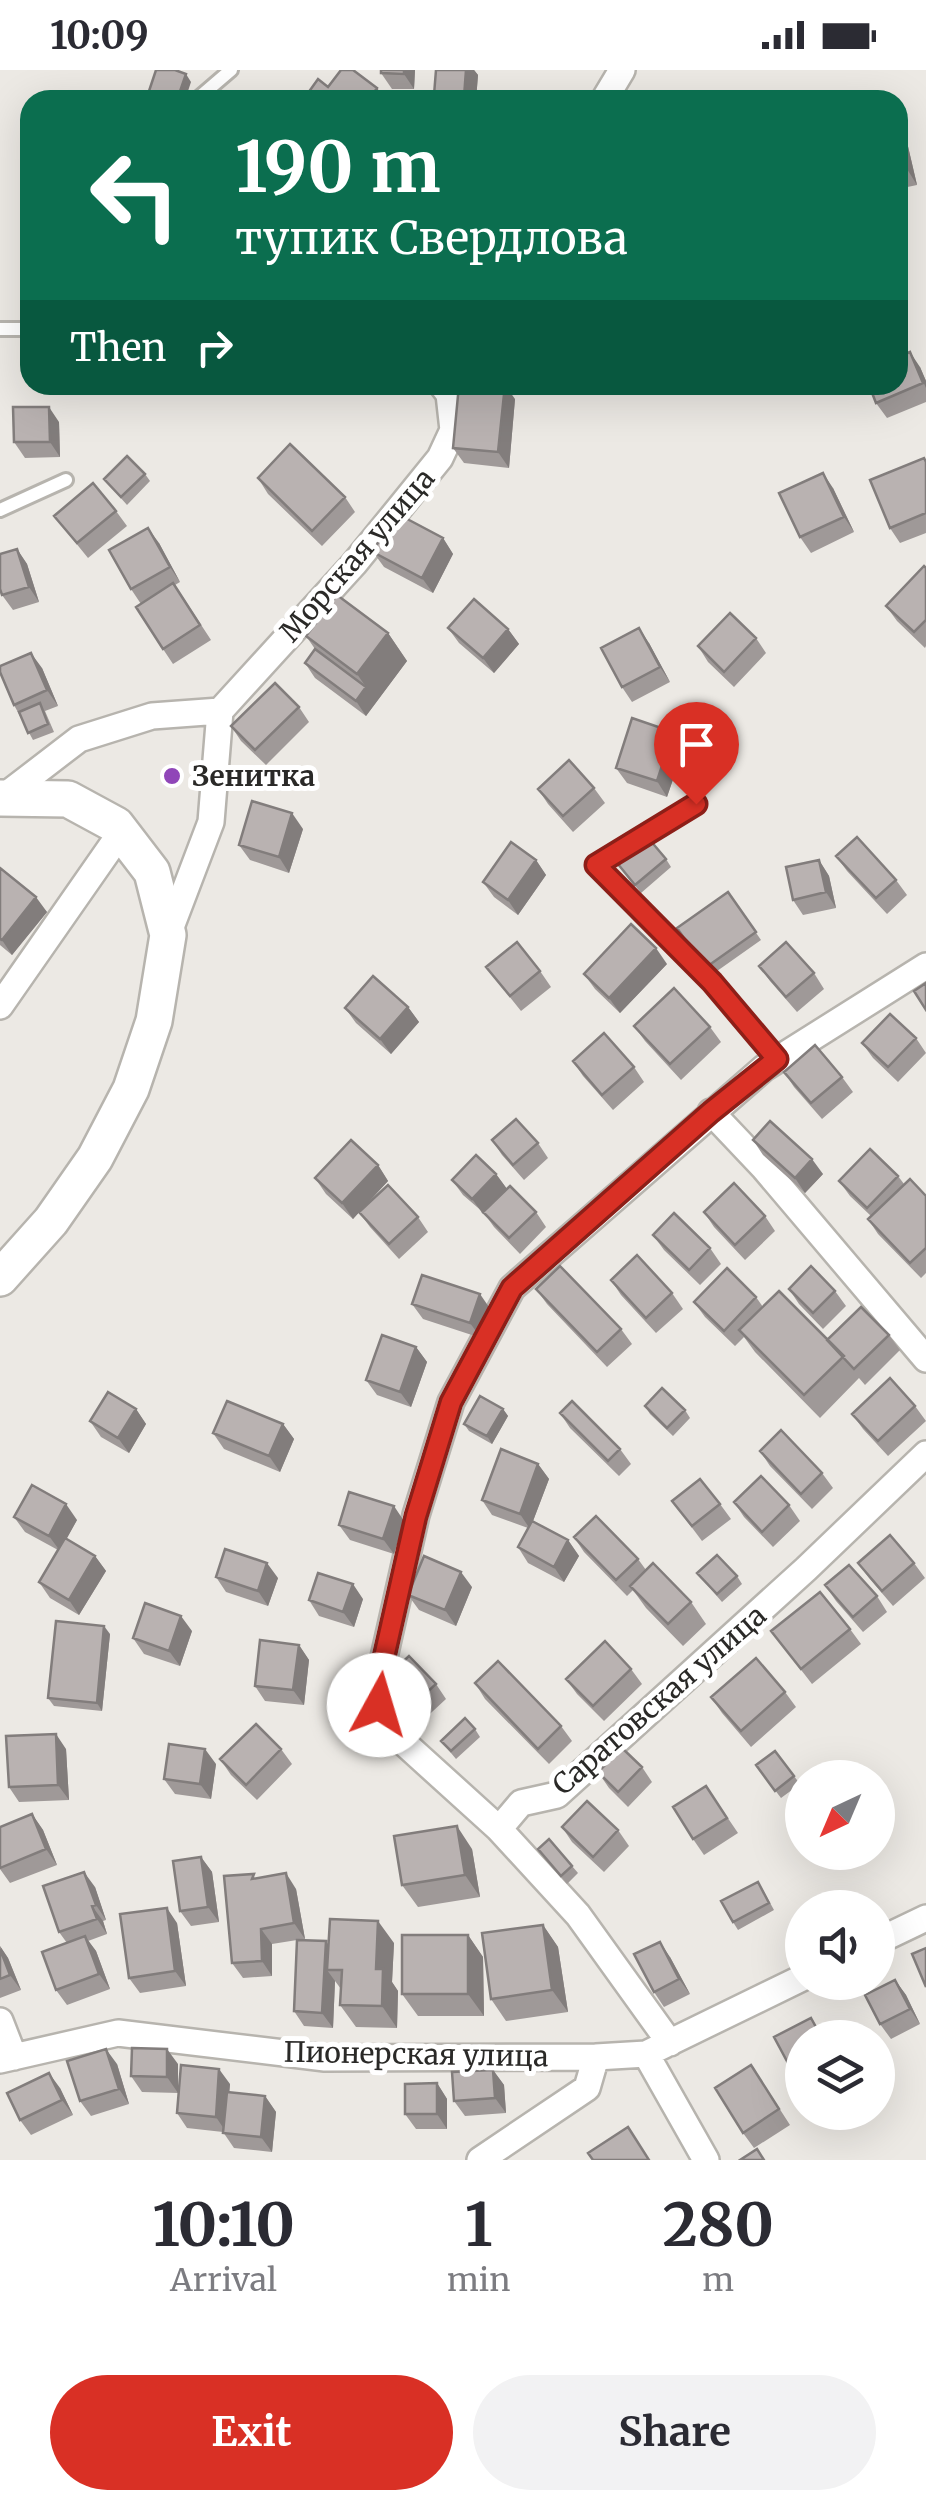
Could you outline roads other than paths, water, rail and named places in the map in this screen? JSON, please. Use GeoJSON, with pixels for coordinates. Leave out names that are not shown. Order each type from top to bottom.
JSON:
{"type":"FeatureCollection","features":[{"type":"Feature","properties":{"kind":"main road"},"geometry":{"type":"LineString","coordinates":[[0,1278],[51,1221],[95,1158],[131,1089],[154,1021],[168,936],[152,872],[116,824],[68,799],[3,797]]}},
{"type":"Feature","properties":{"kind":"street","name":"Морская улица"},"geometry":{"type":"LineString","coordinates":[[220,710],[354,564],[440,458],[453,430],[449,395]]}},
{"type":"Feature","properties":{"kind":"street"},"geometry":{"type":"LineString","coordinates":[[3,797],[79,739],[152,716],[220,710],[211,822],[168,936]]}},
{"type":"Feature","properties":{"kind":"street"},"geometry":{"type":"LineString","coordinates":[[0,1006],[122,832]]}},
{"type":"Feature","properties":{"kind":"street"},"geometry":{"type":"LineString","coordinates":[[670,2043],[578,1915],[499,1828],[403,1742],[379,1705],[380,1675],[416,1516],[451,1402],[512,1288],[711,1112],[777,1059],[926,966]]}},
{"type":"Feature","properties":{"kind":"street"},"geometry":{"type":"LineString","coordinates":[[711,1112],[764,1168],[926,1359]]}},
{"type":"Feature","properties":{"kind":"street","name":"Саратовская улица"},"geometry":{"type":"LineString","coordinates":[[499,1828],[521,1803],[557,1796],[792,1583],[926,1454]]}},
{"type":"Feature","properties":{"kind":"street"},"geometry":{"type":"LineString","coordinates":[[895,1934],[926,1918]]}},
{"type":"Feature","properties":{"kind":"street"},"geometry":{"type":"LineString","coordinates":[[706,2160],[646,2054],[785,1986]]}},
{"type":"Feature","properties":{"kind":"street"},"geometry":{"type":"LineString","coordinates":[[0,2021],[7,2058]]}},
{"type":"Feature","properties":{"kind":"street","name":"Пионерская улица"},"geometry":{"type":"LineString","coordinates":[[7,2058],[118,2034],[325,2058],[646,2054]]}},
{"type":"Feature","properties":{"kind":"street"},"geometry":{"type":"LineString","coordinates":[[480,2160],[587,2088],[596,2057]]}},
{"type":"Feature","properties":{"kind":"lane"},"geometry":{"type":"LineString","coordinates":[[207,90],[230,70]]}},
{"type":"Feature","properties":{"kind":"lane"},"geometry":{"type":"LineString","coordinates":[[0,510],[66,480]]}},
{"type":"Feature","properties":{"kind":"lane"},"geometry":{"type":"LineString","coordinates":[[696,804],[596,865],[712,982],[777,1059]]}},
{"type":"Feature","properties":{"kind":"place","name":"Зенитка"},"geometry":{"type":"Point","coordinates":[172,776]}}]}
